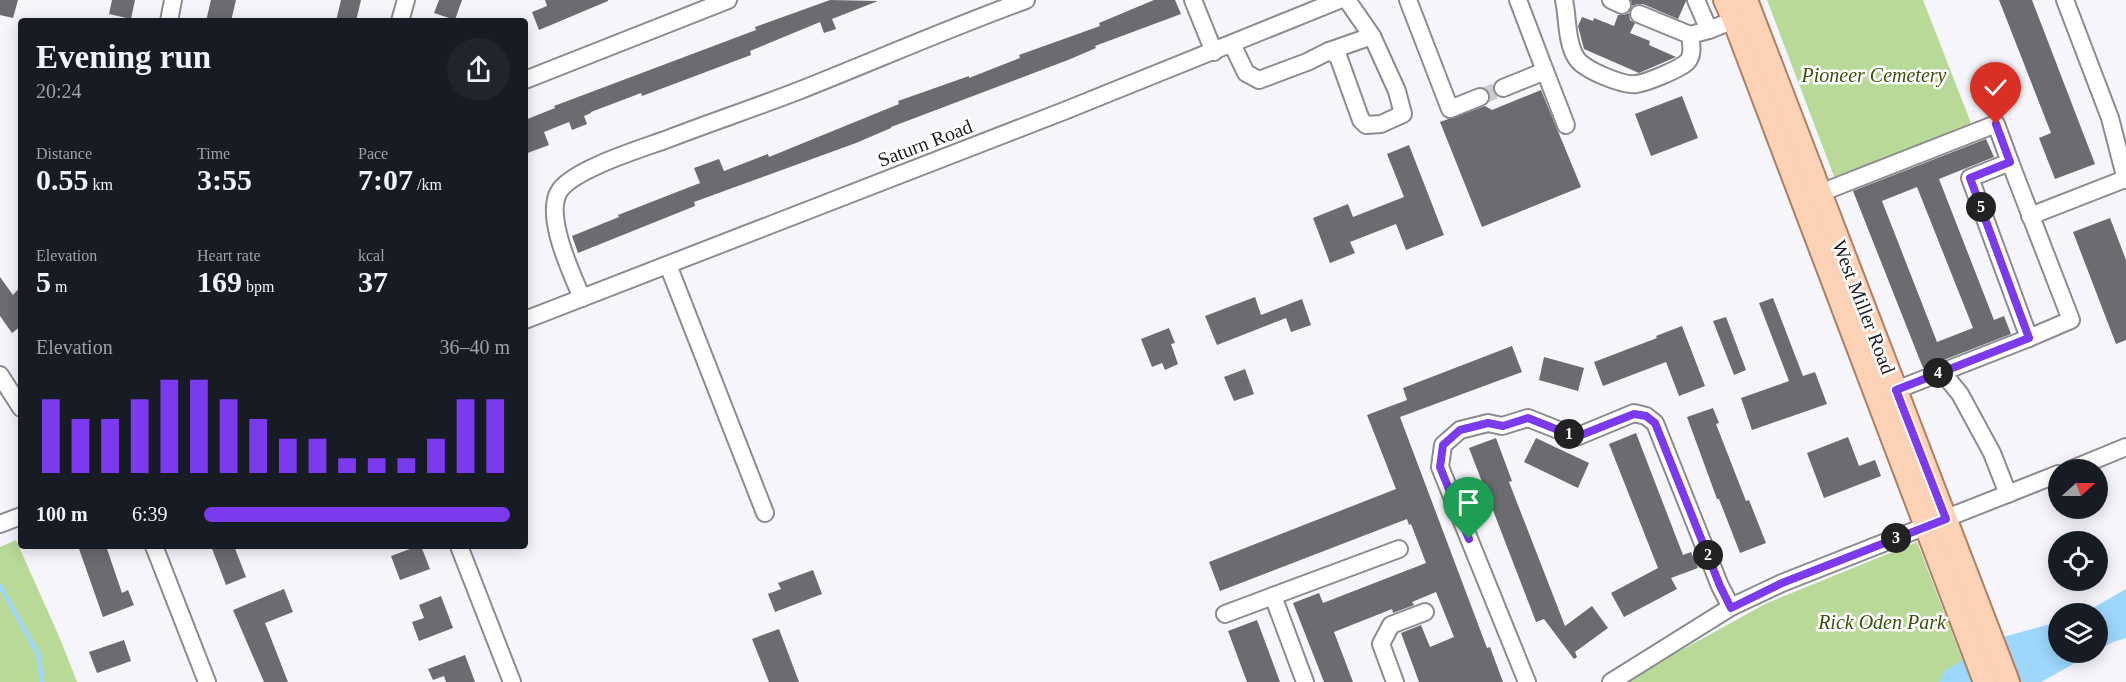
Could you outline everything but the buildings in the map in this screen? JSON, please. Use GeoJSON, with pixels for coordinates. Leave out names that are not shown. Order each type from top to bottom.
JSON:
{"type":"FeatureCollection","features":[{"type":"Feature","properties":{"kind":"main road","name":"West Miller Road"},"geometry":{"type":"LineString","coordinates":[[1746,0],[1896,390],[1936,523]]}},
{"type":"Feature","properties":{"kind":"main road","name":"West Miller Road"},"geometry":{"type":"LineString","coordinates":[[1730,10],[1970,611],[2008,682]]}},
{"type":"Feature","properties":{"kind":"main road","name":"West Miller Road"},"geometry":{"type":"LineString","coordinates":[[1970,611],[1986,682]]}},
{"type":"Feature","properties":{"kind":"street"},"geometry":{"type":"LineString","coordinates":[[170,18],[173,0]]}},
{"type":"Feature","properties":{"kind":"street"},"geometry":{"type":"LineString","coordinates":[[401,18],[406,0]]}},
{"type":"Feature","properties":{"kind":"street"},"geometry":{"type":"LineString","coordinates":[[528,79],[728,0]]}},
{"type":"Feature","properties":{"kind":"street"},"geometry":{"type":"LineString","coordinates":[[582,298],[564,255],[553,217],[559,191],[578,175],[628,153],[798,90],[955,26],[1026,0]]}},
{"type":"Feature","properties":{"kind":"street"},"geometry":{"type":"LineString","coordinates":[[1193,0],[1214,52]]}},
{"type":"Feature","properties":{"kind":"street","name":"Saturn Road"},"geometry":{"type":"LineString","coordinates":[[528,319],[1214,52],[1312,5],[1339,0]]}},
{"type":"Feature","properties":{"kind":"street"},"geometry":{"type":"LineString","coordinates":[[1329,51],[1338,56],[1361,120],[1366,125],[1381,124],[1403,114],[1397,91],[1372,36],[1347,0]]}},
{"type":"Feature","properties":{"kind":"street"},"geometry":{"type":"LineString","coordinates":[[1518,0],[1566,124]]}},
{"type":"Feature","properties":{"kind":"street"},"geometry":{"type":"LineString","coordinates":[[1564,0],[1569,39],[1578,60],[1592,70],[1619,82],[1635,85],[1677,68],[1688,61],[1692,50],[1690,35]]}},
{"type":"Feature","properties":{"kind":"street"},"geometry":{"type":"LineString","coordinates":[[1696,0],[1709,30]]}},
{"type":"Feature","properties":{"kind":"street"},"geometry":{"type":"LineString","coordinates":[[2031,216],[2126,180],[2110,118],[2065,0]]}},
{"type":"Feature","properties":{"kind":"street"},"geometry":{"type":"LineString","coordinates":[[1412,1],[1450,109],[1480,97]]}},
{"type":"Feature","properties":{"kind":"street"},"geometry":{"type":"LineString","coordinates":[[1639,14],[1690,35],[1709,30],[1730,10]]}},
{"type":"Feature","properties":{"kind":"street"},"geometry":{"type":"LineString","coordinates":[[1232,44],[1246,73],[1259,80],[1372,36]]}},
{"type":"Feature","properties":{"kind":"street"},"geometry":{"type":"LineString","coordinates":[[1503,88],[1545,71]]}},
{"type":"Feature","properties":{"kind":"street"},"geometry":{"type":"LineString","coordinates":[[1820,193],[1996,124],[2071,320],[1896,390]]}},
{"type":"Feature","properties":{"kind":"street"},"geometry":{"type":"LineString","coordinates":[[2010,162],[1970,178],[2029,338]]}},
{"type":"Feature","properties":{"kind":"street"},"geometry":{"type":"LineString","coordinates":[[668,265],[765,513]]}},
{"type":"Feature","properties":{"kind":"street"},"geometry":{"type":"LineString","coordinates":[[1942,372],[1960,393],[1992,453],[2008,494]]}},
{"type":"Feature","properties":{"kind":"street"},"geometry":{"type":"LineString","coordinates":[[0,375],[18,403]]}},
{"type":"Feature","properties":{"kind":"street"},"geometry":{"type":"LineString","coordinates":[[1527,682],[1440,467],[1443,445],[1460,430],[1488,423],[1503,426],[1528,418],[1576,437],[1634,414],[1646,416],[1655,423],[1720,586],[1731,608]]}},
{"type":"Feature","properties":{"kind":"street"},"geometry":{"type":"LineString","coordinates":[[2097,459],[2126,447]]}},
{"type":"Feature","properties":{"kind":"street"},"geometry":{"type":"LineString","coordinates":[[1611,682],[1731,608],[1782,583],[2048,478]]}},
{"type":"Feature","properties":{"kind":"street"},"geometry":{"type":"LineString","coordinates":[[0,524],[18,517]]}},
{"type":"Feature","properties":{"kind":"street"},"geometry":{"type":"LineString","coordinates":[[155,549],[207,682]]}},
{"type":"Feature","properties":{"kind":"street"},"geometry":{"type":"LineString","coordinates":[[460,549],[512,682]]}},
{"type":"Feature","properties":{"kind":"street"},"geometry":{"type":"LineString","coordinates":[[1225,614],[1399,549]]}},
{"type":"Feature","properties":{"kind":"street"},"geometry":{"type":"LineString","coordinates":[[1273,596],[1305,682]]}},
{"type":"Feature","properties":{"kind":"street"},"geometry":{"type":"LineString","coordinates":[[1395,682],[1381,644],[1391,624],[1425,612]]}},
{"type":"Feature","properties":{"kind":"green space","name":"Pioneer Cemetery"},"geometry":{"type":"Polygon","coordinates":[[[1767,0],[1923,0],[1971,123],[1835,179],[1767,0]]]}},
{"type":"Feature","properties":{"kind":"green space"},"geometry":{"type":"Polygon","coordinates":[[[16,540],[77,682],[0,682],[0,547],[16,540]]]}},
{"type":"Feature","properties":{"kind":"green space","name":"Rick Oden Park"},"geometry":{"type":"Polygon","coordinates":[[[1917,542],[1971,682],[1630,682],[1667,658],[1767,603],[1917,542]]]}},
{"type":"Feature","properties":{"kind":"water"},"geometry":{"type":"Polygon","coordinates":[[[2126,589],[2126,638],[2108,645],[2108,603],[2102,603],[2126,589]]]}},
{"type":"Feature","properties":{"kind":"water"},"geometry":{"type":"Polygon","coordinates":[[[2048,625],[2048,663],[2075,663],[2041,682],[1939,682],[1944,671],[2003,637],[2048,625]]]}},
{"type":"Feature","properties":{"kind":"waterway"},"geometry":{"type":"LineString","coordinates":[[0,586],[38,654],[42,682]]}},
{"type":"Feature","properties":{"kind":"tunnel"},"geometry":{"type":"LineString","coordinates":[[1480,97],[1503,88]]}},
{"type":"Feature","properties":{"kind":"route"},"geometry":{"type":"LineString","coordinates":[[1469,539],[1440,467],[1443,445],[1460,430],[1488,423],[1503,426],[1528,418],[1576,437],[1634,414],[1646,416],[1655,423],[1720,586],[1731,608],[1782,583],[1946,519],[1896,390],[2029,338],[1970,178],[2010,162],[1996,124]]}}]}
